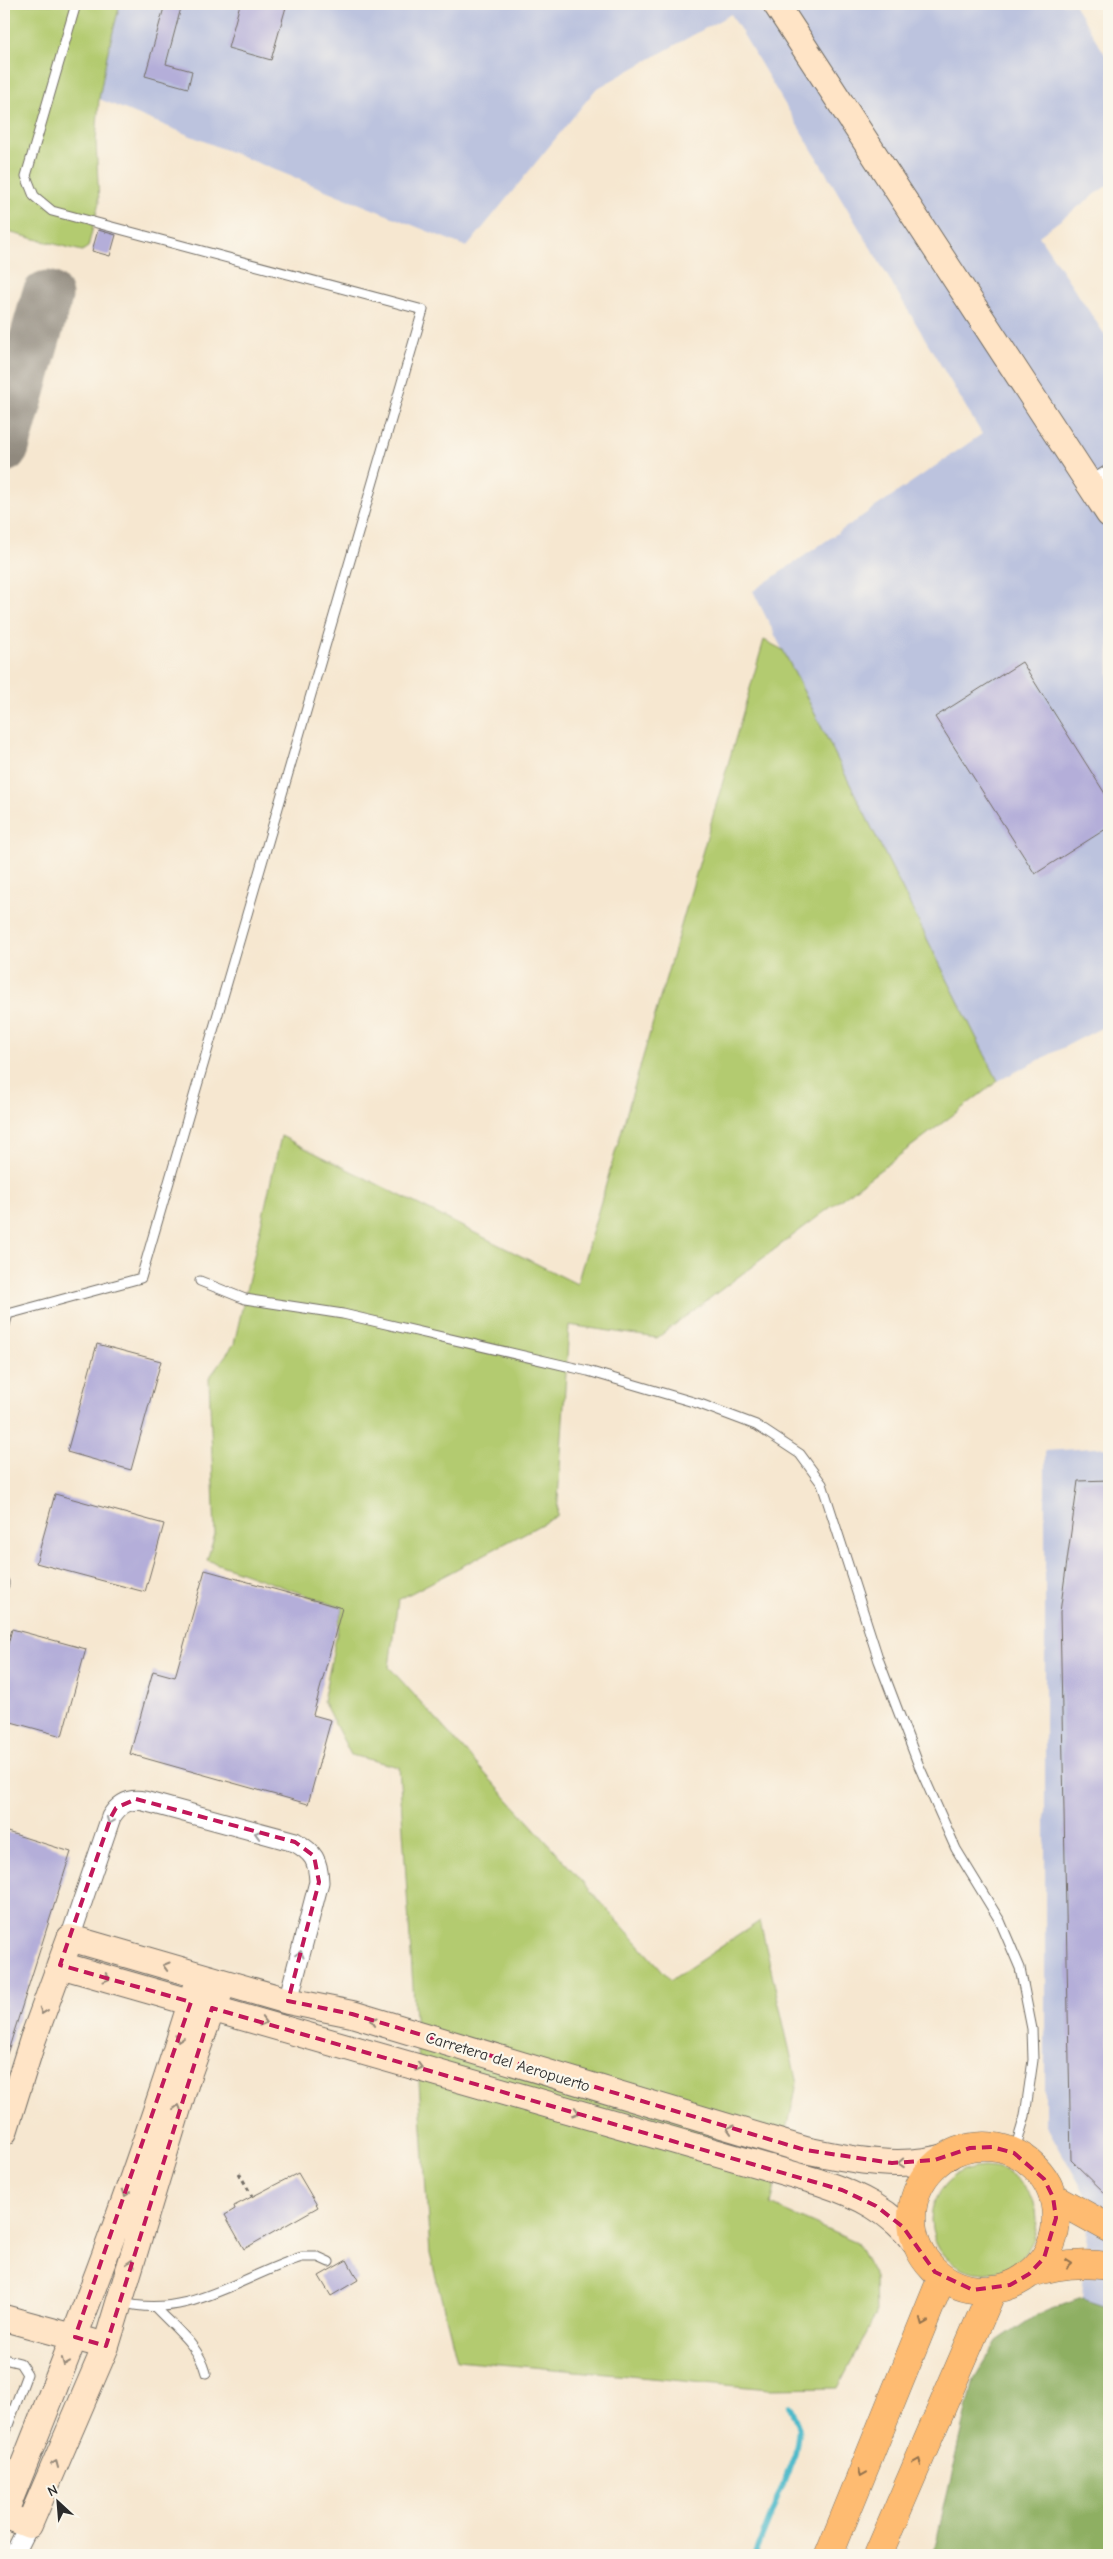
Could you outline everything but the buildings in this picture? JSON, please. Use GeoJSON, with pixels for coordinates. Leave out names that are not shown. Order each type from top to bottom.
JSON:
{"type":"FeatureCollection","features":[{"type":"Feature","properties":{"kind":"main road"},"geometry":{"type":"LineString","coordinates":[[1029,2274],[1044,2258],[1053,2239],[1056,2218],[1053,2197],[1044,2179],[1031,2164],[1014,2153],[992,2147],[977,2148],[949,2156],[932,2168],[918,2191],[913,2204],[912,2225],[916,2244],[925,2260],[942,2277],[972,2290],[993,2289],[1010,2285],[1029,2274],[1048,2267],[1072,2263],[1109,2266]]}},
{"type":"Feature","properties":{"kind":"main road"},"geometry":{"type":"LineString","coordinates":[[1053,2197],[1109,2228]]}},
{"type":"Feature","properties":{"kind":"main road"},"geometry":{"type":"LineString","coordinates":[[829,2555],[942,2277]]}},
{"type":"Feature","properties":{"kind":"main road"},"geometry":{"type":"LineString","coordinates":[[878,2555],[993,2289]]}},
{"type":"Feature","properties":{"kind":"street"},"geometry":{"type":"LineString","coordinates":[[776,4],[1100,481],[1109,514]]}},
{"type":"Feature","properties":{"kind":"street"},"geometry":{"type":"LineString","coordinates":[[4,2132],[33,2039],[111,1817],[116,1808],[129,1800],[144,1800],[294,1842],[314,1856],[318,1864],[319,1882],[288,2001]]}},
{"type":"Feature","properties":{"kind":"street","name":"Carretera del Aeropuerto"},"geometry":{"type":"LineString","coordinates":[[70,1938],[288,2001],[352,2014],[805,2150],[852,2160],[892,2163],[935,2160],[949,2156]]}},
{"type":"Feature","properties":{"kind":"street","name":"Carretera del Aeropuerto"},"geometry":{"type":"LineString","coordinates":[[60,1965],[842,2190],[868,2202],[890,2216],[903,2227],[916,2244]]}},
{"type":"Feature","properties":{"kind":"street"},"geometry":{"type":"LineString","coordinates":[[14,2555],[29,2525],[106,2346],[188,2075],[201,2005],[199,1976]]}},
{"type":"Feature","properties":{"kind":"street"},"geometry":{"type":"LineString","coordinates":[[29,2525],[4,2515],[75,2337],[201,2005],[225,1983]]}},
{"type":"Feature","properties":{"kind":"street"},"geometry":{"type":"LineString","coordinates":[[4,2318],[106,2346]]}},
{"type":"Feature","properties":{"kind":"lane"},"geometry":{"type":"LineString","coordinates":[[4,1328],[8,1314],[141,1278],[422,310],[52,211],[34,196],[26,176],[76,4]]}},
{"type":"Feature","properties":{"kind":"lane"},"geometry":{"type":"LineString","coordinates":[[200,1281],[245,1299],[343,1314],[597,1374],[700,1404],[756,1425],[800,1454],[822,1484],[879,1660],[919,1766],[956,1849],[1000,1921],[1020,1968],[1032,2029],[1033,2060],[1026,2116],[1014,2153]]}},
{"type":"Feature","properties":{"kind":"lane"},"geometry":{"type":"LineString","coordinates":[[120,2302],[156,2308],[184,2305],[302,2258],[318,2257],[329,2262]]}},
{"type":"Feature","properties":{"kind":"lane"},"geometry":{"type":"LineString","coordinates":[[156,2308],[194,2346],[202,2358],[206,2373]]}},
{"type":"Feature","properties":{"kind":"lane"},"geometry":{"type":"LineString","coordinates":[[4,2359],[20,2363],[27,2374],[4,2436]]}},
{"type":"Feature","properties":{"kind":"path"},"geometry":{"type":"LineString","coordinates":[[238,2173],[252,2196]]}},
{"type":"Feature","properties":{"kind":"highlighted area"},"geometry":{"type":"Polygon","coordinates":[[[136,1799],[295,1842],[314,1856],[319,1882],[288,2001],[352,2014],[805,2150],[892,2163],[935,2160],[970,2148],[992,2147],[1014,2153],[1044,2179],[1053,2197],[1056,2218],[1044,2258],[1029,2274],[1010,2285],[973,2290],[935,2272],[903,2227],[876,2206],[842,2190],[212,2008],[106,2346],[75,2337],[191,2002],[60,1965],[111,1817],[116,1808],[136,1799]]]}},
{"type":"Feature","properties":{"kind":"shaded area"},"geometry":{"type":"Polygon","coordinates":[[[120,4],[1074,4],[1109,61],[1109,184],[1039,236],[1109,341],[1109,1024],[998,1081],[753,591],[982,434],[731,14],[596,89],[467,247],[99,99],[107,55],[120,4]]]}},
{"type":"Feature","properties":{"kind":"shaded area"},"geometry":{"type":"Polygon","coordinates":[[[1109,1447],[1109,2307],[1082,2298],[1089,2201],[1045,2123],[1045,1451],[1109,1447]]]}},
{"type":"Feature","properties":{"kind":"green space"},"geometry":{"type":"Polygon","coordinates":[[[4,4],[120,4],[107,55],[99,99],[96,141],[99,203],[88,247],[82,251],[4,231],[4,4]]]}},
{"type":"Feature","properties":{"kind":"green space"},"geometry":{"type":"Polygon","coordinates":[[[764,640],[783,650],[998,1081],[657,1338],[569,1325],[557,1516],[398,1600],[389,1667],[671,1980],[760,1921],[797,2083],[771,2205],[857,2243],[875,2277],[876,2314],[838,2388],[769,2389],[457,2360],[430,2254],[399,1767],[351,1755],[323,1701],[342,1608],[207,1560],[215,1534],[209,1378],[234,1344],[281,1136],[577,1284],[764,640]]]}},
{"type":"Feature","properties":{"kind":"green space"},"geometry":{"type":"Polygon","coordinates":[[[984,2167],[1004,2171],[1021,2183],[1033,2200],[1037,2220],[1033,2240],[1021,2257],[1004,2269],[984,2273],[964,2269],[947,2257],[935,2240],[931,2220],[935,2200],[947,2183],[964,2171],[984,2167]]]}},
{"type":"Feature","properties":{"kind":"green space"},"geometry":{"type":"Polygon","coordinates":[[[1082,2298],[1109,2307],[1109,2555],[933,2555],[974,2380],[997,2341],[1035,2315],[1082,2298]]]}},
{"type":"Feature","properties":{"kind":"waterway"},"geometry":{"type":"LineString","coordinates":[[755,2555],[795,2454],[799,2428],[790,2406]]}},
{"type":"Feature","properties":{"kind":"taxiway"},"geometry":{"type":"LineString","coordinates":[[4,447],[47,296]]}}]}
